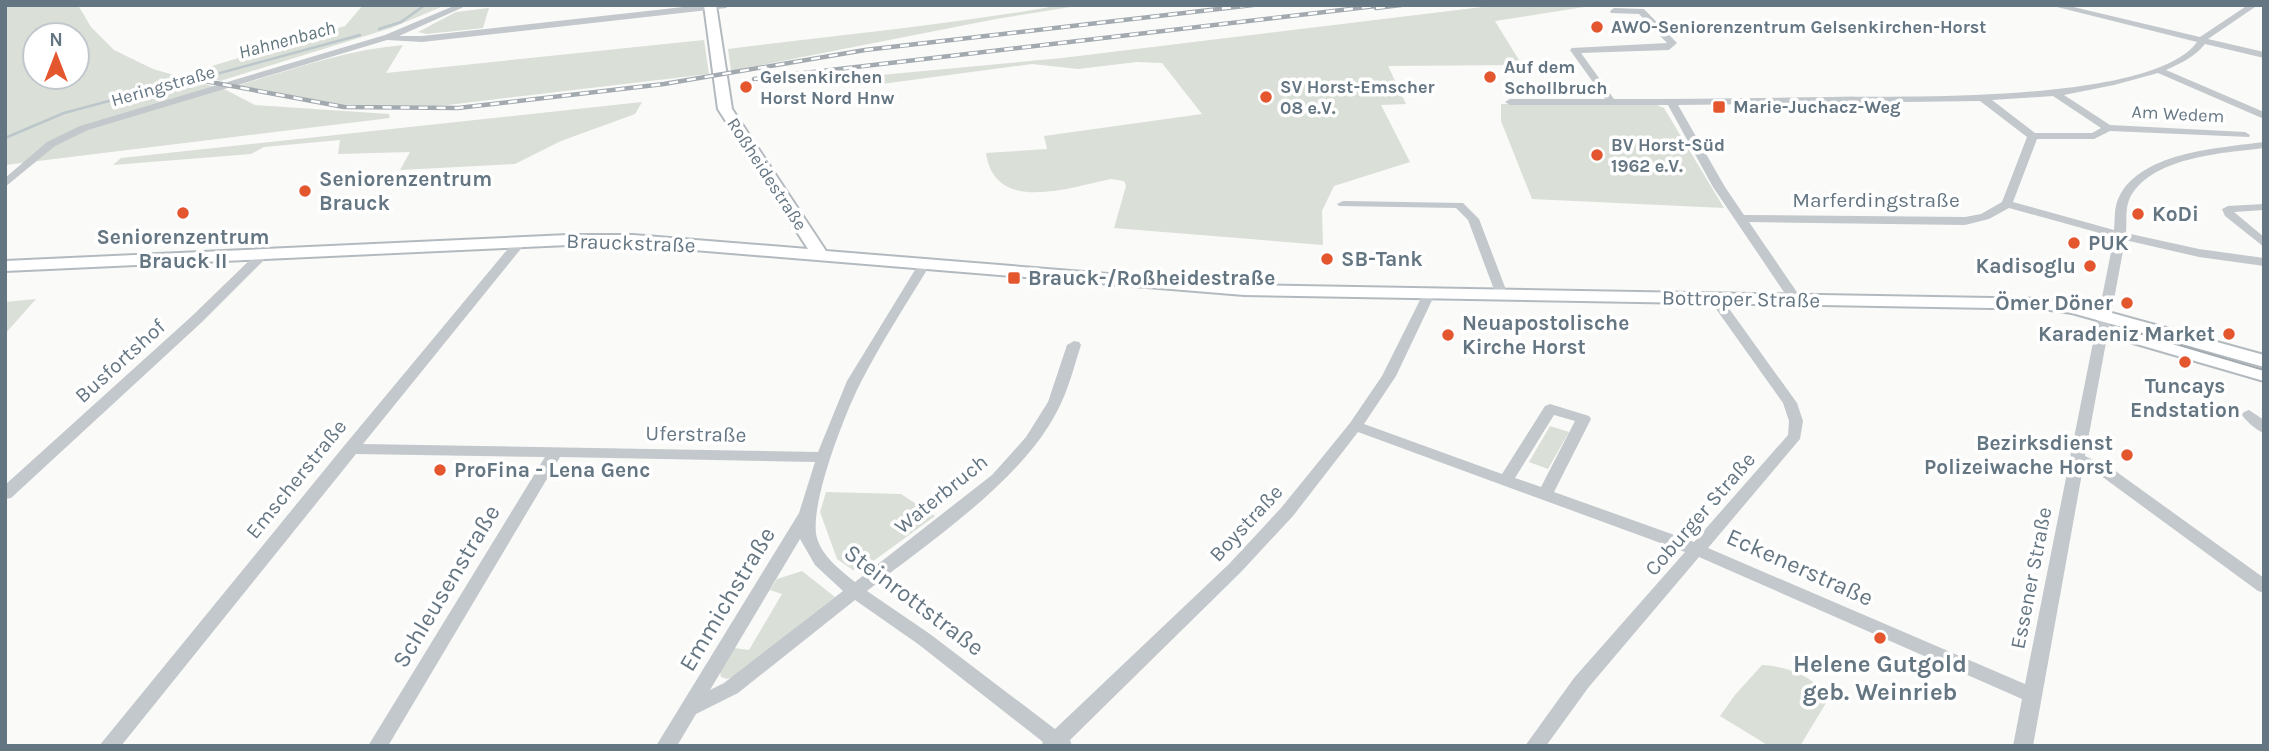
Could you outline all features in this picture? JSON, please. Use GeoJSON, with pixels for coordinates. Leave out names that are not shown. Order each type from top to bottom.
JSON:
{"type":"FeatureCollection","features":[{"type":"Feature","properties":{"kind":"main road","name":"Roßheidestraße"},"geometry":{"type":"LineString","coordinates":[[710,6],[725,109],[820,255]]}},
{"type":"Feature","properties":{"kind":"main road","name":"Brauckstraße"},"geometry":{"type":"LineString","coordinates":[[5,266],[520,242],[622,240],[1256,291]]}},
{"type":"Feature","properties":{"kind":"main road","name":"Bottroper Straße"},"geometry":{"type":"LineString","coordinates":[[1256,291],[1981,303],[2103,322]]}},
{"type":"Feature","properties":{"kind":"main road"},"geometry":{"type":"LineString","coordinates":[[2103,322],[2264,361]]}},
{"type":"Feature","properties":{"kind":"main road"},"geometry":{"type":"LineString","coordinates":[[2103,322],[2264,375]]}},
{"type":"Feature","properties":{"kind":"street","name":"Heringstraße"},"geometry":{"type":"LineString","coordinates":[[5,184],[51,144],[84,128],[388,37],[464,5]]}},
{"type":"Feature","properties":{"kind":"street"},"geometry":{"type":"LineString","coordinates":[[388,37],[422,39],[726,5]]}},
{"type":"Feature","properties":{"kind":"street"},"geometry":{"type":"LineString","coordinates":[[2053,5],[2264,55]]}},
{"type":"Feature","properties":{"kind":"street"},"geometry":{"type":"LineString","coordinates":[[1510,102],[1672,103],[2055,93],[2100,86],[2159,70],[2254,5]]}},
{"type":"Feature","properties":{"kind":"street"},"geometry":{"type":"LineString","coordinates":[[1612,103],[1575,50],[1669,47],[1672,43],[1641,11],[1614,11]]}},
{"type":"Feature","properties":{"kind":"street"},"geometry":{"type":"LineString","coordinates":[[2159,70],[2264,116]]}},
{"type":"Feature","properties":{"kind":"street","name":"Am Wedem"},"geometry":{"type":"LineString","coordinates":[[2055,93],[2108,128],[2245,135]]}},
{"type":"Feature","properties":{"kind":"street"},"geometry":{"type":"LineString","coordinates":[[1981,97],[2033,136],[2007,204],[2205,255],[2264,262]]}},
{"type":"Feature","properties":{"kind":"street"},"geometry":{"type":"LineString","coordinates":[[1672,103],[1713,177],[1797,300]]}},
{"type":"Feature","properties":{"kind":"street","name":"Am Wedem"},"geometry":{"type":"LineString","coordinates":[[2033,136],[2094,136],[2108,128]]}},
{"type":"Feature","properties":{"kind":"street","name":"Essener Straße"},"geometry":{"type":"LineString","coordinates":[[2022,746],[2120,234],[2123,201],[2133,186],[2164,165],[2190,156],[2264,145]]}},
{"type":"Feature","properties":{"kind":"street"},"geometry":{"type":"LineString","coordinates":[[1343,204],[1459,205],[1473,219],[1502,295]]}},
{"type":"Feature","properties":{"kind":"street","name":"Marferdingstraße"},"geometry":{"type":"LineString","coordinates":[[1742,218],[1965,221],[1985,217],[2007,204]]}},
{"type":"Feature","properties":{"kind":"street"},"geometry":{"type":"LineString","coordinates":[[2264,207],[2228,209],[2229,214],[2264,243]]}},
{"type":"Feature","properties":{"kind":"street","name":"Emscherstraße"},"geometry":{"type":"LineString","coordinates":[[109,746],[520,242]]}},
{"type":"Feature","properties":{"kind":"street","name":"Busfortshof"},"geometry":{"type":"LineString","coordinates":[[5,494],[197,319],[261,256]]}},
{"type":"Feature","properties":{"kind":"street"},"geometry":{"type":"LineString","coordinates":[[824,457],[854,380],[924,265]]}},
{"type":"Feature","properties":{"kind":"street","name":"Boystraße"},"geometry":{"type":"LineString","coordinates":[[1057,744],[1235,568],[1287,512],[1355,426],[1389,376],[1429,294]]}},
{"type":"Feature","properties":{"kind":"street","name":"Coburger Straße"},"geometry":{"type":"LineString","coordinates":[[1535,746],[1581,683],[1795,436],[1796,421],[1790,403],[1715,299]]}},
{"type":"Feature","properties":{"kind":"street","name":"Waterbruch"},"geometry":{"type":"LineString","coordinates":[[856,590],[869,577],[997,479],[1031,440],[1055,402],[1074,345]]}},
{"type":"Feature","properties":{"kind":"street"},"geometry":{"type":"LineString","coordinates":[[1506,480],[1550,409],[1584,419],[1545,494]]}},
{"type":"Feature","properties":{"kind":"street"},"geometry":{"type":"LineString","coordinates":[[2249,415],[2264,428]]}},
{"type":"Feature","properties":{"kind":"street","name":"Eckenerstraße"},"geometry":{"type":"LineString","coordinates":[[1355,426],[1698,550],[2032,695]]}},
{"type":"Feature","properties":{"kind":"street","name":"Uferstraße"},"geometry":{"type":"LineString","coordinates":[[349,449],[824,457]]}},
{"type":"Feature","properties":{"kind":"street","name":"Schleusenstraße"},"geometry":{"type":"LineString","coordinates":[[378,746],[556,452]]}},
{"type":"Feature","properties":{"kind":"street","name":"Steinrottstraße"},"geometry":{"type":"LineString","coordinates":[[824,457],[811,492],[807,514],[811,547],[833,574],[1057,744]]}},
{"type":"Feature","properties":{"kind":"street"},"geometry":{"type":"LineString","coordinates":[[2077,459],[2109,474],[2264,587]]}},
{"type":"Feature","properties":{"kind":"street","name":"Emmichstraße"},"geometry":{"type":"LineString","coordinates":[[666,746],[807,514]]}},
{"type":"Feature","properties":{"kind":"street","name":"Emmichstraße"},"geometry":{"type":"LineString","coordinates":[[689,709],[731,688],[856,590]]}},
{"type":"Feature","properties":{"kind":"shaded area"},"geometry":{"type":"Polygon","coordinates":[[[5,5],[78,5],[87,21],[21,21],[21,91],[91,91],[91,27],[114,50],[153,69],[226,90],[255,105],[389,114],[390,118],[5,165],[5,5]]]}},
{"type":"Feature","properties":{"kind":"shaded area"},"geometry":{"type":"Polygon","coordinates":[[[363,5],[446,5],[391,28],[220,81],[192,72],[345,26],[363,5]]]}},
{"type":"Feature","properties":{"kind":"shaded area"},"geometry":{"type":"Polygon","coordinates":[[[1061,5],[1083,5],[996,19],[731,71],[728,49],[936,24],[1061,5]]]}},
{"type":"Feature","properties":{"kind":"shaded area"},"geometry":{"type":"Polygon","coordinates":[[[1499,5],[1597,5],[1495,21],[1522,65],[1388,66],[1406,104],[1381,105],[1410,162],[1334,186],[1322,211],[1323,245],[1114,228],[1126,186],[1124,181],[1111,179],[1056,191],[1019,191],[1004,184],[992,172],[986,153],[1047,149],[1044,136],[1202,114],[1162,63],[1137,62],[1078,69],[1032,64],[874,85],[870,76],[1062,58],[1499,5]]]}},
{"type":"Feature","properties":{"kind":"shaded area"},"geometry":{"type":"Polygon","coordinates":[[[489,8],[483,28],[427,34],[418,32],[456,12],[489,8]]]}},
{"type":"Feature","properties":{"kind":"shaded area"},"geometry":{"type":"Polygon","coordinates":[[[704,40],[709,74],[439,106],[344,105],[236,86],[339,56],[403,45],[386,73],[704,40]]]}},
{"type":"Feature","properties":{"kind":"shaded area"},"geometry":{"type":"Polygon","coordinates":[[[642,102],[635,114],[561,141],[515,164],[400,170],[410,152],[338,154],[340,140],[264,147],[251,154],[113,165],[121,158],[642,102]]]}},
{"type":"Feature","properties":{"kind":"shaded area","name":"BV Horst-Süd 1962 e.V."},"geometry":{"type":"Polygon","coordinates":[[[1501,104],[1657,105],[1664,108],[1724,208],[1532,199],[1501,121],[1501,104]]]}},
{"type":"Feature","properties":{"kind":"shaded area"},"geometry":{"type":"Polygon","coordinates":[[[36,299],[5,334],[5,302],[36,299]]]}},
{"type":"Feature","properties":{"kind":"shaded area"},"geometry":{"type":"Polygon","coordinates":[[[1550,426],[1569,432],[1548,469],[1529,462],[1550,426]]]}},
{"type":"Feature","properties":{"kind":"shaded area"},"geometry":{"type":"Polygon","coordinates":[[[826,492],[901,494],[935,516],[861,570],[853,570],[837,559],[820,512],[826,492]]]}},
{"type":"Feature","properties":{"kind":"shaded area"},"geometry":{"type":"Polygon","coordinates":[[[802,571],[835,597],[733,677],[721,677],[720,672],[734,648],[749,650],[782,594],[770,590],[777,579],[802,571]]]}},
{"type":"Feature","properties":{"kind":"shaded area"},"geometry":{"type":"Polygon","coordinates":[[[1762,665],[1800,674],[1816,684],[1829,698],[1800,746],[1769,746],[1720,716],[1762,665]]]}},
{"type":"Feature","properties":{"kind":"waterway","name":"Hahnenbach"},"geometry":{"type":"LineString","coordinates":[[379,29],[401,22],[425,5]]}},
{"type":"Feature","properties":{"kind":"waterway","name":"Hahnenbach"},"geometry":{"type":"LineString","coordinates":[[220,73],[360,35]]}},
{"type":"Feature","properties":{"kind":"waterway","name":"Hahnenbach"},"geometry":{"type":"LineString","coordinates":[[5,138],[64,113],[176,83]]}},
{"type":"Feature","properties":{"kind":"tram line"},"geometry":{"type":"LineString","coordinates":[[2135,332],[2264,370]]}},
{"type":"Feature","properties":{"kind":"railway"},"geometry":{"type":"LineString","coordinates":[[205,81],[344,107],[458,108],[664,84],[865,50],[1253,5]]}},
{"type":"Feature","properties":{"kind":"railway"},"geometry":{"type":"LineString","coordinates":[[754,79],[1384,5]]}},
{"type":"Feature","properties":{"kind":"railway"},"geometry":{"type":"LineString","coordinates":[[1376,8],[1401,5]]}},
{"type":"Feature","properties":{"kind":"place","name":"AWO-Seniorenzentrum Gelsenkirchen-Horst"},"geometry":{"type":"Point","coordinates":[1597,27]}},
{"type":"Feature","properties":{"kind":"place","name":"Auf dem Schollbruch"},"geometry":{"type":"Point","coordinates":[1490,77]}},
{"type":"Feature","properties":{"kind":"place","name":"Gelsenkirchen Horst Nord Hnw"},"geometry":{"type":"Point","coordinates":[746,87]}},
{"type":"Feature","properties":{"kind":"place","name":"SV Horst-Emscher 08 e.V."},"geometry":{"type":"Point","coordinates":[1266,97]}},
{"type":"Feature","properties":{"kind":"place","name":"Marie-Juchacz-Weg"},"geometry":{"type":"Point","coordinates":[1719,107]}},
{"type":"Feature","properties":{"kind":"place","name":"BV Horst-Süd 1962 e.V."},"geometry":{"type":"Point","coordinates":[1597,155]}},
{"type":"Feature","properties":{"kind":"place","name":"Seniorenzentrum Brauck"},"geometry":{"type":"Point","coordinates":[305,191]}},
{"type":"Feature","properties":{"kind":"place","name":"Seniorenzentrum Brauck II"},"geometry":{"type":"Point","coordinates":[183,213]}},
{"type":"Feature","properties":{"kind":"place","name":"KoDi"},"geometry":{"type":"Point","coordinates":[2138,214]}},
{"type":"Feature","properties":{"kind":"place","name":"PUK"},"geometry":{"type":"Point","coordinates":[2074,243]}},
{"type":"Feature","properties":{"kind":"place","name":"SB-Tank"},"geometry":{"type":"Point","coordinates":[1327,259]}},
{"type":"Feature","properties":{"kind":"place","name":"Kadisoglu"},"geometry":{"type":"Point","coordinates":[2090,266]}},
{"type":"Feature","properties":{"kind":"place","name":"Brauck-/Roßheidestraße"},"geometry":{"type":"Point","coordinates":[1014,278]}},
{"type":"Feature","properties":{"kind":"place","name":"Ömer Döner"},"geometry":{"type":"Point","coordinates":[2127,303]}},
{"type":"Feature","properties":{"kind":"place","name":"Karadeniz Market"},"geometry":{"type":"Point","coordinates":[2229,334]}},
{"type":"Feature","properties":{"kind":"place","name":"Neuapostolische Kirche Horst"},"geometry":{"type":"Point","coordinates":[1448,335]}},
{"type":"Feature","properties":{"kind":"place","name":"Tuncays Endstation"},"geometry":{"type":"Point","coordinates":[2185,362]}},
{"type":"Feature","properties":{"kind":"place","name":"Bezirksdienst Polizeiwache Horst"},"geometry":{"type":"Point","coordinates":[2127,455]}},
{"type":"Feature","properties":{"kind":"place","name":"ProFina - Lena Genc"},"geometry":{"type":"Point","coordinates":[440,470]}},
{"type":"Feature","properties":{"kind":"place","name":"Helene Gutgold geb. Weinrieb"},"geometry":{"type":"Point","coordinates":[1880,638]}}]}
